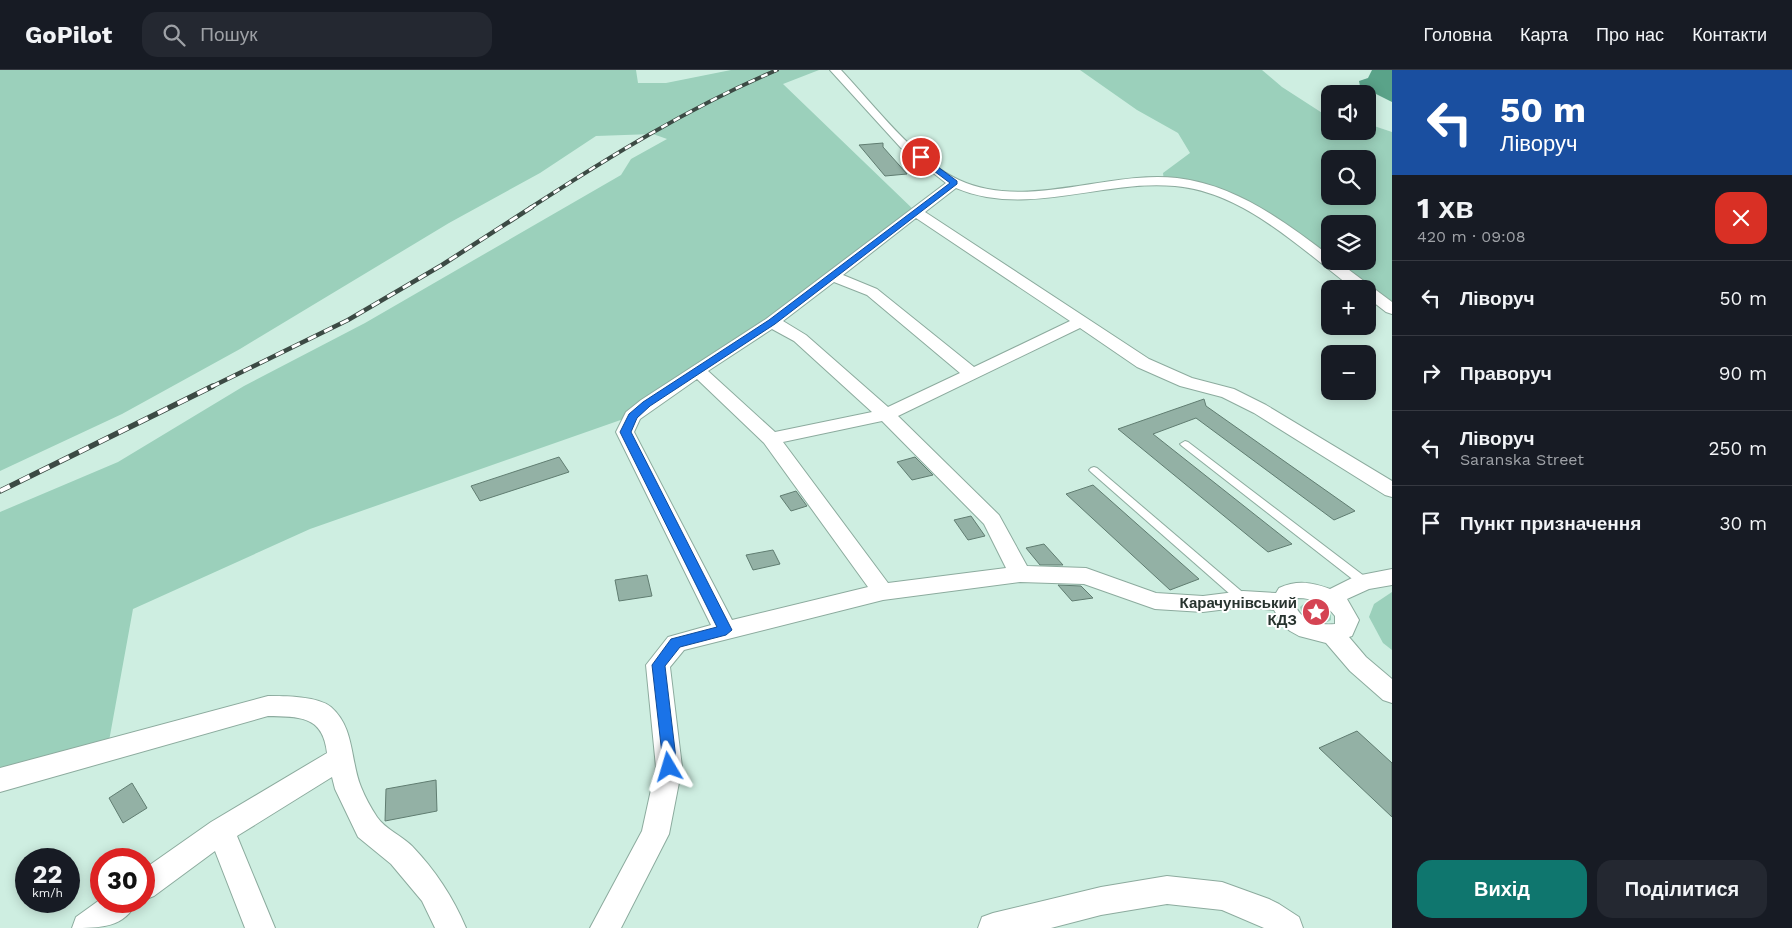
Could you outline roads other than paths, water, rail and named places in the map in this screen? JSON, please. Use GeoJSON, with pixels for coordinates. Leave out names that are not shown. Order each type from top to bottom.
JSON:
{"type":"FeatureCollection","features":[{"type":"Feature","properties":{"kind":"street"},"geometry":{"type":"LineString","coordinates":[[835,70],[910,148],[954,183],[1018,194],[1164,181],[1214,190],[1264,216],[1352,280]]}},
{"type":"Feature","properties":{"kind":"street"},"geometry":{"type":"LineString","coordinates":[[726,630],[625,432],[632,416],[647,404],[772,322],[954,183]]}},
{"type":"Feature","properties":{"kind":"street"},"geometry":{"type":"LineString","coordinates":[[916,212],[1079,323],[1143,363],[1186,382],[1228,393],[1260,409],[1392,490]]}},
{"type":"Feature","properties":{"kind":"street"},"geometry":{"type":"LineString","coordinates":[[833,276],[872,292],[971,373]]}},
{"type":"Feature","properties":{"kind":"street"},"geometry":{"type":"LineString","coordinates":[[1376,297],[1392,309]]}},
{"type":"Feature","properties":{"kind":"street"},"geometry":{"type":"LineString","coordinates":[[772,322],[800,338],[886,415],[992,520],[1020,574]]}},
{"type":"Feature","properties":{"kind":"street"},"geometry":{"type":"LineString","coordinates":[[770,440],[886,415],[1079,323]]}},
{"type":"Feature","properties":{"kind":"street"},"geometry":{"type":"LineString","coordinates":[[698,372],[770,440],[883,592]]}},
{"type":"Feature","properties":{"kind":"street"},"geometry":{"type":"LineString","coordinates":[[606,928],[654,834],[669,767],[658,665],[676,643],[883,592],[1020,574],[1086,576],[1155,600],[1203,604],[1243,600],[1283,602]]}},
{"type":"Feature","properties":{"kind":"street"},"geometry":{"type":"LineString","coordinates":[[1330,598],[1364,582],[1392,577]]}},
{"type":"Feature","properties":{"kind":"street"},"geometry":{"type":"LineString","coordinates":[[1302,590],[1316,592],[1330,598],[1342,609],[1348,620],[1344,630],[1332,634],[1318,633],[1295,622],[1286,612],[1283,602],[1287,594],[1302,590]]}},
{"type":"Feature","properties":{"kind":"street"},"geometry":{"type":"LineString","coordinates":[[1332,634],[1358,664],[1392,693]]}},
{"type":"Feature","properties":{"kind":"street"},"geometry":{"type":"LineString","coordinates":[[0,780],[268,706],[295,707],[320,713],[331,724],[338,738],[340,758],[348,789],[368,828],[401,855],[432,891],[451,928]]}},
{"type":"Feature","properties":{"kind":"street"},"geometry":{"type":"LineString","coordinates":[[155,878],[221,831],[340,758]]}},
{"type":"Feature","properties":{"kind":"street"},"geometry":{"type":"LineString","coordinates":[[221,831],[260,928]]}},
{"type":"Feature","properties":{"kind":"street"},"geometry":{"type":"LineString","coordinates":[[1000,927],[1101,901],[1167,890],[1222,896],[1269,914],[1288,928]]}},
{"type":"Feature","properties":{"kind":"street"},"geometry":{"type":"LineString","coordinates":[[87,928],[107,913]]}},
{"type":"Feature","properties":{"kind":"lane"},"geometry":{"type":"LineString","coordinates":[[1185,444],[1364,582]]}},
{"type":"Feature","properties":{"kind":"lane"},"geometry":{"type":"LineString","coordinates":[[1094,470],[1243,600]]}},
{"type":"Feature","properties":{"kind":"railway"},"geometry":{"type":"LineString","coordinates":[[530,208],[681,116],[777,70]]}},
{"type":"Feature","properties":{"kind":"railway"},"geometry":{"type":"LineString","coordinates":[[211,387],[348,320],[442,265],[532,207]]}},
{"type":"Feature","properties":{"kind":"railway"},"geometry":{"type":"LineString","coordinates":[[0,491],[213,386]]}},
{"type":"Feature","properties":{"kind":"place","name":"Карачунівський КДЗ"},"geometry":{"type":"Point","coordinates":[1316,612]}}]}
